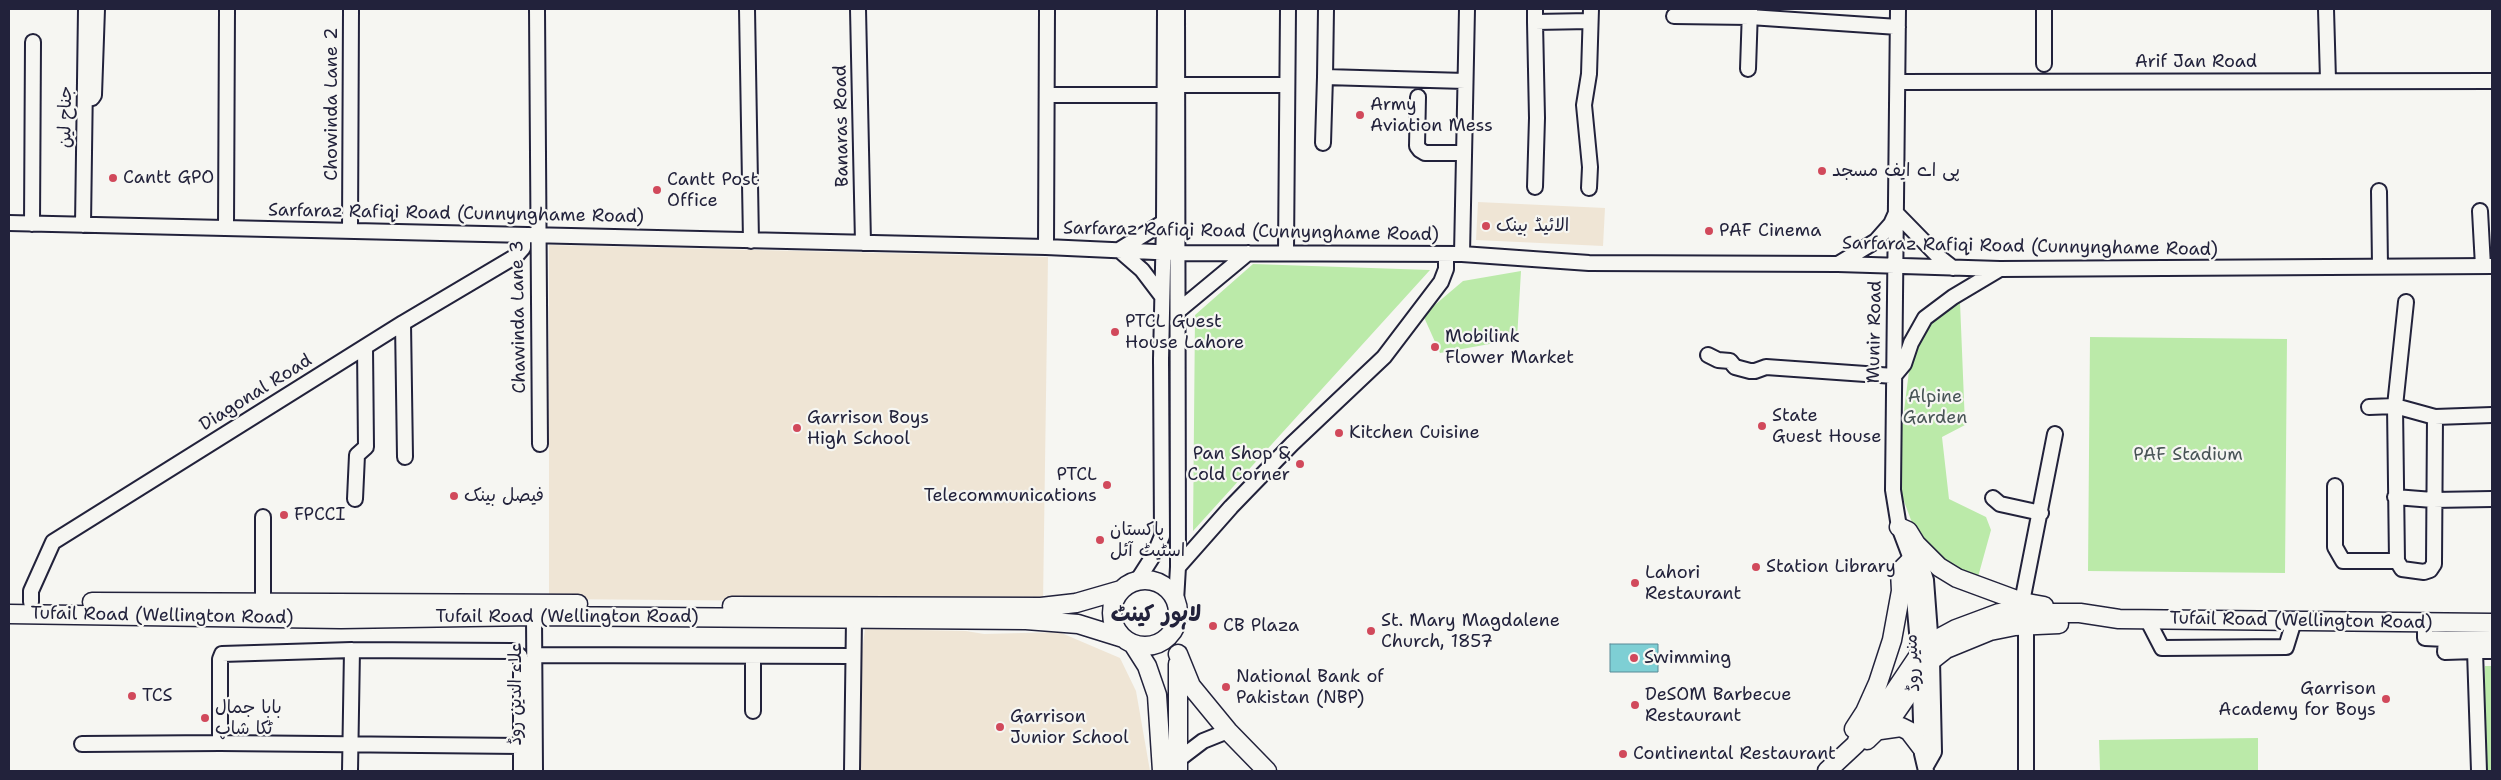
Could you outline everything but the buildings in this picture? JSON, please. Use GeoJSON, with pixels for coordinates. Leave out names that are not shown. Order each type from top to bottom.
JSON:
{"type":"FeatureCollection","features":[{"type":"Feature","properties":{"kind":"main road"},"geometry":{"type":"LineString","coordinates":[[1899,527],[1908,531],[1916,544],[1939,568],[1976,586],[2022,602],[2063,612]]}},
{"type":"Feature","properties":{"kind":"main road"},"geometry":{"type":"LineString","coordinates":[[1829,770],[1843,744],[1865,712],[1878,683],[1899,614],[1900,572],[1912,562]]}},
{"type":"Feature","properties":{"kind":"main road"},"geometry":{"type":"LineString","coordinates":[[1162,771],[1157,695],[1147,666],[1113,620],[1112,609],[1121,590],[1137,581],[1149,580],[1160,583],[1170,591],[1178,609],[1176,626],[1178,654],[1178,765]]}},
{"type":"Feature","properties":{"kind":"main road","name":"Tufail Road (Wellington Road)"},"geometry":{"type":"LineString","coordinates":[[9,602],[1041,607],[1076,603],[1121,590]]}},
{"type":"Feature","properties":{"kind":"main road","name":"Tufail Road (Wellington Road)"},"geometry":{"type":"LineString","coordinates":[[1880,730],[1911,692],[1920,675],[1927,653],[1956,629],[1999,613],[2063,612],[2109,618],[2147,619],[2492,623]]}},
{"type":"Feature","properties":{"kind":"main road","name":"Tufail Road (Wellington Road)"},"geometry":{"type":"LineString","coordinates":[[9,614],[341,618],[534,616],[1054,622],[1085,626],[1128,641]]}},
{"type":"Feature","properties":{"kind":"main road","name":"Tufail Road (Wellington Road)"},"geometry":{"type":"LineString","coordinates":[[1927,653],[1946,649],[1990,631],[2026,626],[2078,624],[2109,618]]}},
{"type":"Feature","properties":{"kind":"main road"},"geometry":{"type":"LineString","coordinates":[[1128,641],[1146,646],[1158,644],[1169,636],[1176,626]]}},
{"type":"Feature","properties":{"kind":"main road"},"geometry":{"type":"LineString","coordinates":[[1856,744],[1859,736],[1927,653]]}},
{"type":"Feature","properties":{"kind":"main road"},"geometry":{"type":"LineString","coordinates":[[1178,654],[1192,686],[1228,731],[1267,771]]}},
{"type":"Feature","properties":{"kind":"main road"},"geometry":{"type":"LineString","coordinates":[[1829,770],[1856,744],[1868,740],[1880,730],[1901,727],[1910,731],[1922,748]]}},
{"type":"Feature","properties":{"kind":"street"},"geometry":{"type":"LineString","coordinates":[[226,227],[227,9]]}},
{"type":"Feature","properties":{"kind":"street","name":"Chowinda Lane 2"},"geometry":{"type":"LineString","coordinates":[[350,230],[351,9]]}},
{"type":"Feature","properties":{"kind":"street","name":"Chawinda Lane 3"},"geometry":{"type":"LineString","coordinates":[[537,9],[530,236],[540,444]]}},
{"type":"Feature","properties":{"kind":"street"},"geometry":{"type":"LineString","coordinates":[[747,9],[751,241]]}},
{"type":"Feature","properties":{"kind":"street","name":"Banaras Road"},"geometry":{"type":"LineString","coordinates":[[858,9],[863,243]]}},
{"type":"Feature","properties":{"kind":"street"},"geometry":{"type":"LineString","coordinates":[[1046,247],[1047,9]]}},
{"type":"Feature","properties":{"kind":"street"},"geometry":{"type":"LineString","coordinates":[[1165,9],[1164,222],[1178,311],[1178,567],[1176,601]]}},
{"type":"Feature","properties":{"kind":"street"},"geometry":{"type":"LineString","coordinates":[[1137,581],[1155,553],[1162,536],[1161,295],[1170,252],[1177,85],[1177,9]]}},
{"type":"Feature","properties":{"kind":"street"},"geometry":{"type":"LineString","coordinates":[[1286,252],[1288,9]]}},
{"type":"Feature","properties":{"kind":"street"},"geometry":{"type":"LineString","coordinates":[[1323,143],[1326,9]]}},
{"type":"Feature","properties":{"kind":"street"},"geometry":{"type":"LineString","coordinates":[[1462,254],[1467,9]]}},
{"type":"Feature","properties":{"kind":"street","name":"Munir Road"},"geometry":{"type":"LineString","coordinates":[[1898,9],[1899,82],[1893,490],[1899,527],[1912,562],[1912,576],[1927,653]]}},
{"type":"Feature","properties":{"kind":"street"},"geometry":{"type":"LineString","coordinates":[[2044,9],[2044,64]]}},
{"type":"Feature","properties":{"kind":"street"},"geometry":{"type":"LineString","coordinates":[[2326,9],[2328,80]]}},
{"type":"Feature","properties":{"kind":"street","name":"جناح لین"},"geometry":{"type":"LineString","coordinates":[[82,225],[85,99],[92,10]]}},
{"type":"Feature","properties":{"kind":"street"},"geometry":{"type":"LineString","coordinates":[[1674,16],[1750,13],[1898,27]]}},
{"type":"Feature","properties":{"kind":"street"},"geometry":{"type":"LineString","coordinates":[[1748,69],[1750,13]]}},
{"type":"Feature","properties":{"kind":"street"},"geometry":{"type":"LineString","coordinates":[[1535,187],[1537,118],[1535,15],[1591,15],[1590,58],[1584,118],[1590,167],[1589,188]]}},
{"type":"Feature","properties":{"kind":"street"},"geometry":{"type":"LineString","coordinates":[[32,224],[33,42]]}},
{"type":"Feature","properties":{"kind":"street"},"geometry":{"type":"LineString","coordinates":[[1325,77],[1465,81]]}},
{"type":"Feature","properties":{"kind":"street","name":"Arif Jan Road"},"geometry":{"type":"LineString","coordinates":[[1899,82],[2492,81]]}},
{"type":"Feature","properties":{"kind":"street"},"geometry":{"type":"LineString","coordinates":[[1177,85],[1287,85]]}},
{"type":"Feature","properties":{"kind":"street"},"geometry":{"type":"LineString","coordinates":[[1047,94],[1164,94]]}},
{"type":"Feature","properties":{"kind":"street"},"geometry":{"type":"LineString","coordinates":[[1418,97],[1418,146],[1420,150],[1424,153],[1464,153]]}},
{"type":"Feature","properties":{"kind":"street"},"geometry":{"type":"LineString","coordinates":[[2379,191],[2380,266]]}},
{"type":"Feature","properties":{"kind":"street"},"geometry":{"type":"LineString","coordinates":[[2480,211],[2488,266]]}},
{"type":"Feature","properties":{"kind":"street"},"geometry":{"type":"LineString","coordinates":[[1838,264],[1876,241],[1891,224],[1896,213],[1939,257],[1953,268]]}},
{"type":"Feature","properties":{"kind":"street"},"geometry":{"type":"LineString","coordinates":[[1161,295],[1142,270],[1119,250],[1164,222]]}},
{"type":"Feature","properties":{"kind":"street","name":"Sarfaraz Rafiqi Road (Cunnynghame Road)"},"geometry":{"type":"LineString","coordinates":[[9,223],[1046,247],[1170,252],[1462,254],[1589,263],[1838,264],[2000,269],[2488,266]]}},
{"type":"Feature","properties":{"kind":"street","name":"Diagonal Road"},"geometry":{"type":"LineString","coordinates":[[31,602],[31,591],[53,542],[403,323],[516,256],[530,236]]}},
{"type":"Feature","properties":{"kind":"street"},"geometry":{"type":"LineString","coordinates":[[1178,311],[1248,253]]}},
{"type":"Feature","properties":{"kind":"street"},"geometry":{"type":"LineString","coordinates":[[1178,567],[1231,507],[1292,444],[1384,357],[1441,282],[1446,268],[1446,254]]}},
{"type":"Feature","properties":{"kind":"street"},"geometry":{"type":"LineString","coordinates":[[1708,355],[1718,360],[1730,361],[1736,366],[1755,372],[1766,366],[1894,376],[1904,364],[1911,343],[1925,318],[1953,297],[2000,269]]}},
{"type":"Feature","properties":{"kind":"street"},"geometry":{"type":"LineString","coordinates":[[2406,302],[2395,406],[2397,561],[2402,569],[2424,572],[2430,570],[2434,564],[2435,418]]}},
{"type":"Feature","properties":{"kind":"street"},"geometry":{"type":"LineString","coordinates":[[403,323],[405,457]]}},
{"type":"Feature","properties":{"kind":"street"},"geometry":{"type":"LineString","coordinates":[[355,499],[357,455],[366,447],[366,347]]}},
{"type":"Feature","properties":{"kind":"street"},"geometry":{"type":"LineString","coordinates":[[2369,406],[2395,406],[2435,418],[2492,415]]}},
{"type":"Feature","properties":{"kind":"street"},"geometry":{"type":"LineString","coordinates":[[2022,602],[2056,434]]}},
{"type":"Feature","properties":{"kind":"street"},"geometry":{"type":"LineString","coordinates":[[2334,486],[2335,547],[2343,561],[2397,561]]}},
{"type":"Feature","properties":{"kind":"street"},"geometry":{"type":"LineString","coordinates":[[2395,497],[2433,500],[2492,499]]}},
{"type":"Feature","properties":{"kind":"street"},"geometry":{"type":"LineString","coordinates":[[1994,498],[2000,504],[2041,513]]}},
{"type":"Feature","properties":{"kind":"street"},"geometry":{"type":"LineString","coordinates":[[263,517],[263,603]]}},
{"type":"Feature","properties":{"kind":"street","name":"علاء الدین روڈ"},"geometry":{"type":"LineString","coordinates":[[534,616],[535,771]]}},
{"type":"Feature","properties":{"kind":"street"},"geometry":{"type":"LineString","coordinates":[[852,771],[852,656],[854,619]]}},
{"type":"Feature","properties":{"kind":"street"},"geometry":{"type":"LineString","coordinates":[[2147,619],[2162,648],[2286,647],[2294,621]]}},
{"type":"Feature","properties":{"kind":"street"},"geometry":{"type":"LineString","coordinates":[[2425,623],[2425,638],[2492,639]]}},
{"type":"Feature","properties":{"kind":"street"},"geometry":{"type":"LineString","coordinates":[[2026,626],[2026,771]]}},
{"type":"Feature","properties":{"kind":"street"},"geometry":{"type":"LineString","coordinates":[[2446,639],[2445,652],[2492,651]]}},
{"type":"Feature","properties":{"kind":"street"},"geometry":{"type":"LineString","coordinates":[[220,743],[220,659],[222,654],[347,650],[512,651],[518,653],[521,663],[521,771]]}},
{"type":"Feature","properties":{"kind":"street"},"geometry":{"type":"LineString","coordinates":[[342,771],[346,744],[347,650]]}},
{"type":"Feature","properties":{"kind":"street"},"geometry":{"type":"LineString","coordinates":[[2475,651],[2479,771]]}},
{"type":"Feature","properties":{"kind":"street","name":"منیر روڈ"},"geometry":{"type":"LineString","coordinates":[[1926,769],[1934,752],[1927,653]]}},
{"type":"Feature","properties":{"kind":"street"},"geometry":{"type":"LineString","coordinates":[[534,655],[852,656]]}},
{"type":"Feature","properties":{"kind":"street"},"geometry":{"type":"LineString","coordinates":[[753,656],[753,711]]}},
{"type":"Feature","properties":{"kind":"street"},"geometry":{"type":"LineString","coordinates":[[1920,675],[1922,748],[1926,769]]}},
{"type":"Feature","properties":{"kind":"street"},"geometry":{"type":"LineString","coordinates":[[1178,765],[1203,741],[1228,731]]}},
{"type":"Feature","properties":{"kind":"street"},"geometry":{"type":"LineString","coordinates":[[82,744],[220,743],[520,746]]}},
{"type":"Feature","properties":{"kind":"street"},"geometry":{"type":"LineString","coordinates":[[346,744],[350,771]]}},
{"type":"Feature","properties":{"kind":"shaded area"},"geometry":{"type":"Polygon","coordinates":[[[1478,202],[1605,208],[1603,246],[1476,240],[1478,202]]]}},
{"type":"Feature","properties":{"kind":"shaded area","name":"Garrison Boys High School"},"geometry":{"type":"Polygon","coordinates":[[[549,245],[1048,257],[1043,603],[549,599],[549,245]]]}},
{"type":"Feature","properties":{"kind":"shaded area","name":"Garrison Junior School"},"geometry":{"type":"Polygon","coordinates":[[[865,629],[966,631],[984,634],[1059,632],[1120,658],[1136,691],[1150,771],[858,771],[856,671],[861,660],[865,629]]]}},
{"type":"Feature","properties":{"kind":"green space"},"geometry":{"type":"Polygon","coordinates":[[[1253,264],[1430,270],[1193,531],[1195,315],[1253,264]]]}},
{"type":"Feature","properties":{"kind":"green space"},"geometry":{"type":"Polygon","coordinates":[[[1521,271],[1517,339],[1440,353],[1423,315],[1463,281],[1521,271]]]}},
{"type":"Feature","properties":{"kind":"green space","name":"Alpine Garden"},"geometry":{"type":"Polygon","coordinates":[[[1960,302],[1965,425],[1942,437],[1949,499],[1986,517],[1991,530],[1978,577],[1947,562],[1928,546],[1914,528],[1902,496],[1900,443],[1909,371],[1917,342],[1933,319],[1960,302]]]}},
{"type":"Feature","properties":{"kind":"green space","name":"PAF Stadium"},"geometry":{"type":"Polygon","coordinates":[[[2090,337],[2287,339],[2285,573],[2088,571],[2090,337]]]}},
{"type":"Feature","properties":{"kind":"green space"},"geometry":{"type":"Polygon","coordinates":[[[2485,666],[2492,666],[2492,771],[2485,771],[2485,666]]]}},
{"type":"Feature","properties":{"kind":"green space"},"geometry":{"type":"Polygon","coordinates":[[[2258,738],[2258,771],[2100,771],[2099,740],[2258,738]]]}},
{"type":"Feature","properties":{"kind":"water","name":"Swimming"},"geometry":{"type":"Polygon","coordinates":[[[1610,644],[1658,644],[1658,672],[1610,672],[1610,644]]]}},
{"type":"Feature","properties":{"kind":"place","name":"Army Aviation Mess"},"geometry":{"type":"Point","coordinates":[1360,115]}},
{"type":"Feature","properties":{"kind":"place","name":"پی اے ایف مسجد"},"geometry":{"type":"Point","coordinates":[1822,171]}},
{"type":"Feature","properties":{"kind":"place","name":"Cantt GPO"},"geometry":{"type":"Point","coordinates":[113,178]}},
{"type":"Feature","properties":{"kind":"place","name":"Cantt Post Office"},"geometry":{"type":"Point","coordinates":[657,190]}},
{"type":"Feature","properties":{"kind":"place","name":"الائیڈ بینک"},"geometry":{"type":"Point","coordinates":[1486,226]}},
{"type":"Feature","properties":{"kind":"place","name":"PAF Cinema"},"geometry":{"type":"Point","coordinates":[1709,231]}},
{"type":"Feature","properties":{"kind":"place","name":"PTCL Guest House Lahore"},"geometry":{"type":"Point","coordinates":[1115,332]}},
{"type":"Feature","properties":{"kind":"place","name":"Mobilink Flower Market"},"geometry":{"type":"Point","coordinates":[1435,347]}},
{"type":"Feature","properties":{"kind":"place","name":"State Guest House"},"geometry":{"type":"Point","coordinates":[1762,426]}},
{"type":"Feature","properties":{"kind":"place","name":"Garrison Boys High School"},"geometry":{"type":"Point","coordinates":[797,428]}},
{"type":"Feature","properties":{"kind":"place","name":"Kitchen Cuisine"},"geometry":{"type":"Point","coordinates":[1339,433]}},
{"type":"Feature","properties":{"kind":"place","name":"Pan Shop & Cold Corner"},"geometry":{"type":"Point","coordinates":[1300,464]}},
{"type":"Feature","properties":{"kind":"place","name":"PTCL Telecommunications"},"geometry":{"type":"Point","coordinates":[1107,485]}},
{"type":"Feature","properties":{"kind":"place","name":"فیصل بینک"},"geometry":{"type":"Point","coordinates":[454,496]}},
{"type":"Feature","properties":{"kind":"place","name":"FPCCI"},"geometry":{"type":"Point","coordinates":[284,515]}},
{"type":"Feature","properties":{"kind":"place","name":"پاکستان اسٹیٹ آئل"},"geometry":{"type":"Point","coordinates":[1100,540]}},
{"type":"Feature","properties":{"kind":"place","name":"Station Library"},"geometry":{"type":"Point","coordinates":[1756,567]}},
{"type":"Feature","properties":{"kind":"place","name":"Lahori Restaurant"},"geometry":{"type":"Point","coordinates":[1635,583]}},
{"type":"Feature","properties":{"kind":"place","name":"CB Plaza"},"geometry":{"type":"Point","coordinates":[1213,626]}},
{"type":"Feature","properties":{"kind":"place","name":"St. Mary Magdalene Church, 1857"},"geometry":{"type":"Point","coordinates":[1371,631]}},
{"type":"Feature","properties":{"kind":"place","name":"Swimming"},"geometry":{"type":"Point","coordinates":[1634,658]}},
{"type":"Feature","properties":{"kind":"place","name":"National Bank of Pakistan (NBP)"},"geometry":{"type":"Point","coordinates":[1226,687]}},
{"type":"Feature","properties":{"kind":"place","name":"TCS"},"geometry":{"type":"Point","coordinates":[132,696]}},
{"type":"Feature","properties":{"kind":"place","name":"Garrison Academy for Boys"},"geometry":{"type":"Point","coordinates":[2386,699]}},
{"type":"Feature","properties":{"kind":"place","name":"DeSOM Barbecue Restaurant"},"geometry":{"type":"Point","coordinates":[1635,705]}},
{"type":"Feature","properties":{"kind":"place","name":"بابا جمال ٹکا شاپ"},"geometry":{"type":"Point","coordinates":[205,718]}},
{"type":"Feature","properties":{"kind":"place","name":"Garrison Junior School"},"geometry":{"type":"Point","coordinates":[1000,727]}},
{"type":"Feature","properties":{"kind":"place","name":"Continental Restaurant"},"geometry":{"type":"Point","coordinates":[1623,754]}},
{"type":"Feature","properties":{"kind":"district","name":"لاہور کینٹ"},"geometry":{"type":"Point","coordinates":[1156,615]}}]}
